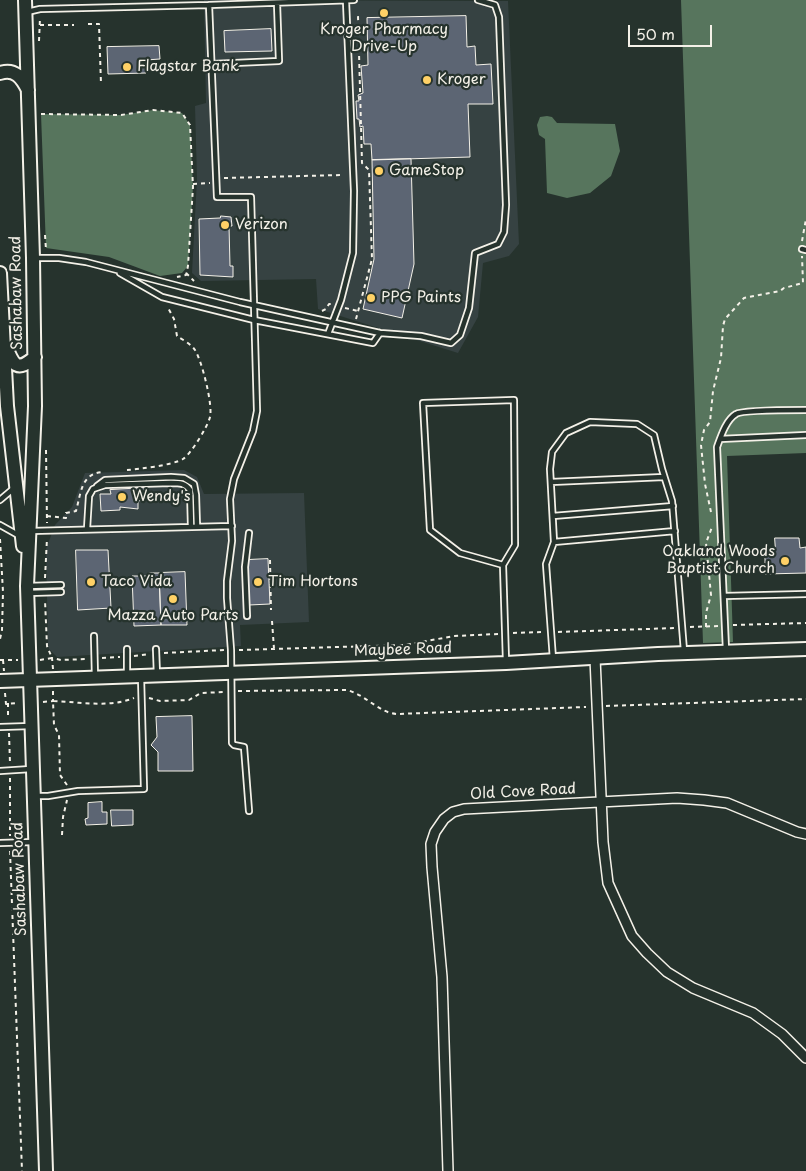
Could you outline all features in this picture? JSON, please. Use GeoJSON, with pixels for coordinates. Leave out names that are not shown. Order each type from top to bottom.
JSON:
{"type":"FeatureCollection","features":[{"type":"Feature","properties":{"kind":"main road","name":"Sashabaw Road"},"geometry":{"type":"LineString","coordinates":[[25,6],[35,357],[35,406],[26,534],[46,1171]]}},
{"type":"Feature","properties":{"kind":"main road"},"geometry":{"type":"LineString","coordinates":[[0,73],[6,71],[14,72],[20,77],[28,90]]}},
{"type":"Feature","properties":{"kind":"main road","name":"Sashabaw Road"},"geometry":{"type":"LineString","coordinates":[[0,273],[4,343],[2,359],[16,486],[26,534]]}},
{"type":"Feature","properties":{"kind":"main road"},"geometry":{"type":"LineString","coordinates":[[4,343],[11,358],[17,365],[24,366],[35,357]]}},
{"type":"Feature","properties":{"kind":"main road","name":"Maybee Road"},"geometry":{"type":"LineString","coordinates":[[0,681],[506,663],[684,653],[806,650]]}},
{"type":"Feature","properties":{"kind":"street"},"geometry":{"type":"LineString","coordinates":[[595,658],[603,842],[608,883],[632,936],[667,972],[694,988],[754,1013],[782,1034],[806,1058]]}},
{"type":"Feature","properties":{"kind":"street","name":"Old Cove Road"},"geometry":{"type":"LineString","coordinates":[[448,1171],[442,977],[431,844],[435,832],[444,819],[453,812],[464,809],[677,798],[727,803],[806,834]]}},
{"type":"Feature","properties":{"kind":"lane"},"geometry":{"type":"LineString","coordinates":[[25,6],[40,10],[354,0]]}},
{"type":"Feature","properties":{"kind":"lane"},"geometry":{"type":"LineString","coordinates":[[33,258],[59,258],[86,262],[254,305],[380,333],[422,336],[451,343],[460,335],[469,308],[475,253],[498,244],[504,232],[506,205],[499,17],[495,5],[478,0]]}},
{"type":"Feature","properties":{"kind":"lane"},"geometry":{"type":"LineString","coordinates":[[328,334],[341,300],[353,253],[354,191],[346,1]]}},
{"type":"Feature","properties":{"kind":"lane"},"geometry":{"type":"LineString","coordinates":[[212,64],[279,61],[277,3]]}},
{"type":"Feature","properties":{"kind":"lane"},"geometry":{"type":"LineString","coordinates":[[209,5],[218,197],[251,198],[256,411],[253,431],[234,478],[230,499],[232,526],[227,581],[232,691],[232,743],[244,747],[249,810]]}},
{"type":"Feature","properties":{"kind":"lane"},"geometry":{"type":"LineString","coordinates":[[117,271],[162,297],[254,320],[373,343],[380,333]]}},
{"type":"Feature","properties":{"kind":"lane"},"geometry":{"type":"LineString","coordinates":[[503,565],[460,553],[430,530],[423,403],[514,400],[515,545],[503,565],[506,663]]}},
{"type":"Feature","properties":{"kind":"lane"},"geometry":{"type":"LineString","coordinates":[[726,652],[718,447],[720,439],[728,421],[738,413],[806,410]]}},
{"type":"Feature","properties":{"kind":"lane"},"geometry":{"type":"LineString","coordinates":[[553,661],[546,564],[554,542],[551,482],[552,452],[566,433],[590,422],[637,424],[654,434],[673,506],[684,653]]}},
{"type":"Feature","properties":{"kind":"lane"},"geometry":{"type":"LineString","coordinates":[[720,439],[806,436]]}},
{"type":"Feature","properties":{"kind":"lane"},"geometry":{"type":"LineString","coordinates":[[551,482],[664,477]]}},
{"type":"Feature","properties":{"kind":"lane"},"geometry":{"type":"LineString","coordinates":[[87,529],[89,496],[93,489],[106,485],[181,483],[190,490],[194,527]]}},
{"type":"Feature","properties":{"kind":"lane"},"geometry":{"type":"LineString","coordinates":[[0,500],[16,486]]}},
{"type":"Feature","properties":{"kind":"lane"},"geometry":{"type":"LineString","coordinates":[[553,516],[673,506]]}},
{"type":"Feature","properties":{"kind":"lane"},"geometry":{"type":"LineString","coordinates":[[0,524],[26,534],[87,529],[232,526]]}},
{"type":"Feature","properties":{"kind":"lane"},"geometry":{"type":"LineString","coordinates":[[554,542],[675,531]]}},
{"type":"Feature","properties":{"kind":"lane"},"geometry":{"type":"LineString","coordinates":[[246,616],[245,567],[249,533]]}},
{"type":"Feature","properties":{"kind":"lane"},"geometry":{"type":"LineString","coordinates":[[27,589],[61,585]]}},
{"type":"Feature","properties":{"kind":"lane"},"geometry":{"type":"LineString","coordinates":[[27,589],[61,592]]}},
{"type":"Feature","properties":{"kind":"lane"},"geometry":{"type":"LineString","coordinates":[[724,596],[806,594]]}},
{"type":"Feature","properties":{"kind":"lane"},"geometry":{"type":"LineString","coordinates":[[94,636],[95,677]]}},
{"type":"Feature","properties":{"kind":"lane"},"geometry":{"type":"LineString","coordinates":[[127,649],[127,676]]}},
{"type":"Feature","properties":{"kind":"lane"},"geometry":{"type":"LineString","coordinates":[[156,651],[157,674]]}},
{"type":"Feature","properties":{"kind":"lane"},"geometry":{"type":"LineString","coordinates":[[33,796],[48,796],[78,791],[144,789],[141,675]]}},
{"type":"Feature","properties":{"kind":"lane"},"geometry":{"type":"LineString","coordinates":[[0,727],[31,726]]}},
{"type":"Feature","properties":{"kind":"lane"},"geometry":{"type":"LineString","coordinates":[[0,771],[33,769]]}},
{"type":"Feature","properties":{"kind":"lane"},"geometry":{"type":"LineString","coordinates":[[0,843],[35,842]]}},
{"type":"Feature","properties":{"kind":"path"},"geometry":{"type":"LineString","coordinates":[[355,320],[372,259],[369,170],[362,163],[358,16]]}},
{"type":"Feature","properties":{"kind":"path"},"geometry":{"type":"LineString","coordinates":[[40,26],[74,24]]}},
{"type":"Feature","properties":{"kind":"path"},"geometry":{"type":"LineString","coordinates":[[88,24],[99,24],[101,84]]}},
{"type":"Feature","properties":{"kind":"path"},"geometry":{"type":"LineString","coordinates":[[222,178],[342,175]]}},
{"type":"Feature","properties":{"kind":"path"},"geometry":{"type":"LineString","coordinates":[[193,184],[210,183]]}},
{"type":"Feature","properties":{"kind":"path"},"geometry":{"type":"LineString","coordinates":[[346,309],[358,311]]}},
{"type":"Feature","properties":{"kind":"path"},"geometry":{"type":"LineString","coordinates":[[0,539],[2,599],[0,639]]}},
{"type":"Feature","properties":{"kind":"path"},"geometry":{"type":"LineString","coordinates":[[270,560],[272,610]]}},
{"type":"Feature","properties":{"kind":"path"},"geometry":{"type":"LineString","coordinates":[[272,621],[274,649]]}},
{"type":"Feature","properties":{"kind":"path"},"geometry":{"type":"LineString","coordinates":[[52,658],[61,660],[127,656],[156,651],[405,645],[454,636],[806,623]]}},
{"type":"Feature","properties":{"kind":"path"},"geometry":{"type":"LineString","coordinates":[[47,702],[72,701],[86,704],[126,702],[133,698],[189,700],[200,692],[343,689],[359,694],[384,711],[397,714],[806,699]]}},
{"type":"Feature","properties":{"kind":"path"},"geometry":{"type":"LineString","coordinates":[[0,701],[6,701]]}},
{"type":"Feature","properties":{"kind":"path"},"geometry":{"type":"LineString","coordinates":[[53,701],[54,725],[59,736],[60,775],[67,786],[68,802],[63,817],[62,835]]}},
{"type":"Feature","properties":{"kind":"path"},"geometry":{"type":"LineString","coordinates":[[10,843],[22,1171]]}},
{"type":"Feature","properties":{"kind":"shaded area"},"geometry":{"type":"Polygon","coordinates":[[[204,0],[508,1],[519,244],[509,256],[483,263],[478,317],[458,353],[318,309],[316,279],[201,281],[192,273],[197,179],[195,106],[206,103],[204,0]]]}},
{"type":"Feature","properties":{"kind":"shaded area"},"geometry":{"type":"Polygon","coordinates":[[[184,470],[197,477],[204,494],[304,493],[309,622],[240,625],[241,646],[57,657],[49,649],[48,644],[46,549],[55,525],[72,507],[85,473],[184,470]]]}},
{"type":"Feature","properties":{"kind":"green space"},"geometry":{"type":"Polygon","coordinates":[[[681,0],[806,0],[806,453],[727,456],[733,642],[703,643],[681,0]]]}},
{"type":"Feature","properties":{"kind":"green space"},"geometry":{"type":"Polygon","coordinates":[[[153,110],[182,113],[190,125],[193,187],[188,266],[182,273],[160,276],[109,257],[46,248],[41,114],[121,115],[153,110]]]}},
{"type":"Feature","properties":{"kind":"green space"},"geometry":{"type":"Polygon","coordinates":[[[540,117],[552,117],[557,123],[615,124],[620,151],[611,176],[590,193],[567,198],[547,193],[545,139],[539,135],[537,125],[540,117]]]}},
{"type":"Feature","properties":{"kind":"building","name":"Kroger"},"geometry":{"type":"Polygon","coordinates":[[[466,16],[467,47],[475,46],[476,65],[491,64],[493,104],[468,104],[470,157],[372,160],[371,144],[364,144],[363,126],[360,127],[359,119],[357,119],[356,101],[359,101],[358,95],[363,93],[361,66],[368,65],[367,18],[466,16]]]}},
{"type":"Feature","properties":{"kind":"building"},"geometry":{"type":"Polygon","coordinates":[[[271,29],[272,51],[225,52],[224,31],[271,29]]]}},
{"type":"Feature","properties":{"kind":"building","name":"Flagstar Bank"},"geometry":{"type":"Polygon","coordinates":[[[159,46],[160,59],[146,60],[146,73],[108,74],[107,47],[159,46]]]}},
{"type":"Feature","properties":{"kind":"building"},"geometry":{"type":"Polygon","coordinates":[[[411,159],[414,264],[402,318],[363,309],[374,259],[372,160],[411,159]]]}},
{"type":"Feature","properties":{"kind":"building"},"geometry":{"type":"Polygon","coordinates":[[[221,216],[231,217],[232,226],[229,226],[230,266],[233,266],[233,277],[200,275],[199,219],[220,218],[221,216]]]}},
{"type":"Feature","properties":{"kind":"building","name":"Wendy's"},"geometry":{"type":"Polygon","coordinates":[[[144,488],[144,500],[138,501],[138,509],[120,507],[120,510],[101,511],[100,494],[111,494],[110,490],[144,488]]]}},
{"type":"Feature","properties":{"kind":"building","name":"Oakland Woods Baptist Church"},"geometry":{"type":"Polygon","coordinates":[[[775,538],[799,538],[800,548],[806,547],[806,573],[765,574],[765,549],[775,549],[775,538]]]}},
{"type":"Feature","properties":{"kind":"building"},"geometry":{"type":"Polygon","coordinates":[[[76,550],[108,550],[111,608],[78,610],[76,550]]]}},
{"type":"Feature","properties":{"kind":"building","name":"Tim Hortons"},"geometry":{"type":"Polygon","coordinates":[[[268,559],[270,604],[249,605],[247,560],[268,559]]]}},
{"type":"Feature","properties":{"kind":"building","name":"Mazza Auto Parts"},"geometry":{"type":"Polygon","coordinates":[[[185,572],[187,625],[161,625],[159,573],[185,572]]]}},
{"type":"Feature","properties":{"kind":"building"},"geometry":{"type":"Polygon","coordinates":[[[149,573],[159,573],[161,625],[134,626],[132,576],[149,576],[149,573]]]}},
{"type":"Feature","properties":{"kind":"building"},"geometry":{"type":"Polygon","coordinates":[[[192,716],[193,771],[158,771],[158,752],[151,745],[157,737],[156,717],[192,716]]]}},
{"type":"Feature","properties":{"kind":"building"},"geometry":{"type":"Polygon","coordinates":[[[102,802],[102,812],[107,812],[107,824],[86,825],[85,819],[88,818],[88,803],[102,802]]]}},
{"type":"Feature","properties":{"kind":"building"},"geometry":{"type":"Polygon","coordinates":[[[111,810],[133,810],[133,825],[112,826],[111,810]]]}},
{"type":"Feature","properties":{"kind":"place","name":"Kroger Pharmacy Drive-Up"},"geometry":{"type":"Point","coordinates":[384,13]}},
{"type":"Feature","properties":{"kind":"place","name":"Flagstar Bank"},"geometry":{"type":"Point","coordinates":[127,67]}},
{"type":"Feature","properties":{"kind":"place","name":"Kroger"},"geometry":{"type":"Point","coordinates":[427,80]}},
{"type":"Feature","properties":{"kind":"place","name":"GameStop"},"geometry":{"type":"Point","coordinates":[379,171]}},
{"type":"Feature","properties":{"kind":"place","name":"Verizon"},"geometry":{"type":"Point","coordinates":[225,225]}},
{"type":"Feature","properties":{"kind":"place","name":"PPG Paints"},"geometry":{"type":"Point","coordinates":[371,298]}},
{"type":"Feature","properties":{"kind":"place","name":"Wendy's"},"geometry":{"type":"Point","coordinates":[122,497]}},
{"type":"Feature","properties":{"kind":"place","name":"Oakland Woods Baptist Church"},"geometry":{"type":"Point","coordinates":[785,561]}},
{"type":"Feature","properties":{"kind":"place","name":"Taco Vida"},"geometry":{"type":"Point","coordinates":[91,582]}},
{"type":"Feature","properties":{"kind":"place","name":"Tim Hortons"},"geometry":{"type":"Point","coordinates":[258,582]}},
{"type":"Feature","properties":{"kind":"place","name":"Mazza Auto Parts"},"geometry":{"type":"Point","coordinates":[173,599]}}]}
